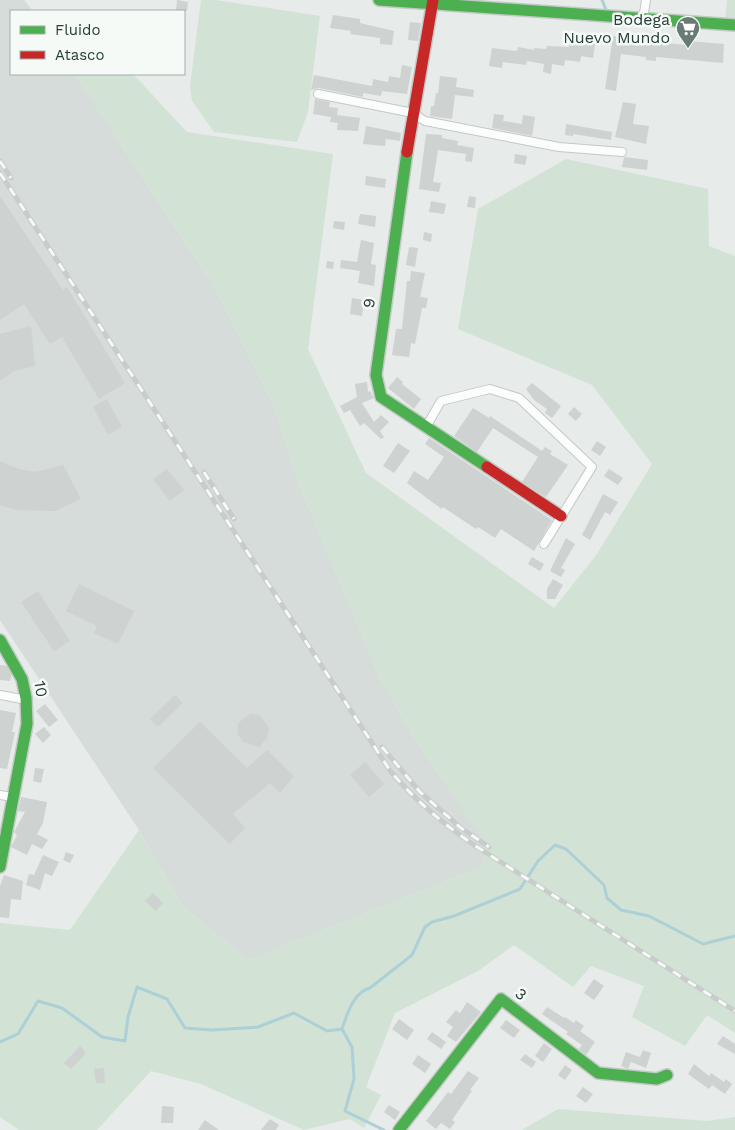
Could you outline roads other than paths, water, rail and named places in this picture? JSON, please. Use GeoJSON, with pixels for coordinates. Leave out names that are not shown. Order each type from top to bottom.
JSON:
{"type":"FeatureCollection","features":[{"type":"Feature","properties":{"kind":"street"},"geometry":{"type":"LineString","coordinates":[[379,0],[433,2],[735,25]]}},
{"type":"Feature","properties":{"kind":"street"},"geometry":{"type":"LineString","coordinates":[[643,19],[646,0]]}},
{"type":"Feature","properties":{"kind":"street","name":"9"},"geometry":{"type":"LineString","coordinates":[[433,2],[413,113],[376,375],[381,397],[561,516]]}},
{"type":"Feature","properties":{"kind":"street"},"geometry":{"type":"LineString","coordinates":[[318,94],[413,113],[425,121],[559,147],[622,152]]}},
{"type":"Feature","properties":{"kind":"street"},"geometry":{"type":"LineString","coordinates":[[426,427],[441,401],[490,389],[519,398],[592,467],[544,544]]}},
{"type":"Feature","properties":{"kind":"street","name":"10"},"geometry":{"type":"LineString","coordinates":[[0,640],[20,671],[27,700],[27,724],[0,868]]}},
{"type":"Feature","properties":{"kind":"street"},"geometry":{"type":"LineString","coordinates":[[0,695],[27,700]]}},
{"type":"Feature","properties":{"kind":"street"},"geometry":{"type":"LineString","coordinates":[[0,796],[12,797]]}},
{"type":"Feature","properties":{"kind":"street","name":"3"},"geometry":{"type":"LineString","coordinates":[[399,1130],[501,999],[598,1073],[656,1079],[667,1075]]}},
{"type":"Feature","properties":{"kind":"waterway"},"geometry":{"type":"LineString","coordinates":[[602,0],[607,12]]}},
{"type":"Feature","properties":{"kind":"waterway"},"geometry":{"type":"LineString","coordinates":[[342,1029],[349,1011],[359,994],[370,988],[412,955],[425,927],[432,922],[454,916],[520,889],[538,861],[555,845],[566,849],[604,885],[607,898],[621,910],[649,916],[703,944],[735,936]]}},
{"type":"Feature","properties":{"kind":"waterway"},"geometry":{"type":"LineString","coordinates":[[0,1042],[18,1034],[38,1001],[62,1008],[102,1037],[125,1041],[128,1017],[137,987],[167,999],[185,1028],[212,1030],[258,1027],[294,1013],[327,1031],[342,1029]]}},
{"type":"Feature","properties":{"kind":"waterway"},"geometry":{"type":"LineString","coordinates":[[342,1029],[352,1047],[354,1079],[345,1111],[384,1130]]}},
{"type":"Feature","properties":{"kind":"railway"},"geometry":{"type":"LineString","coordinates":[[0,161],[11,178]]}},
{"type":"Feature","properties":{"kind":"railway"},"geometry":{"type":"LineString","coordinates":[[0,173],[391,772],[430,811],[474,845],[735,1011]]}},
{"type":"Feature","properties":{"kind":"railway"},"geometry":{"type":"LineString","coordinates":[[204,472],[234,519]]}},
{"type":"Feature","properties":{"kind":"railway"},"geometry":{"type":"LineString","coordinates":[[382,747],[420,792],[461,828],[489,847]]}},
{"type":"Feature","properties":{"kind":"place","name":"Bodega Nuevo Mundo"},"geometry":{"type":"Point","coordinates":[688,49]}}]}
